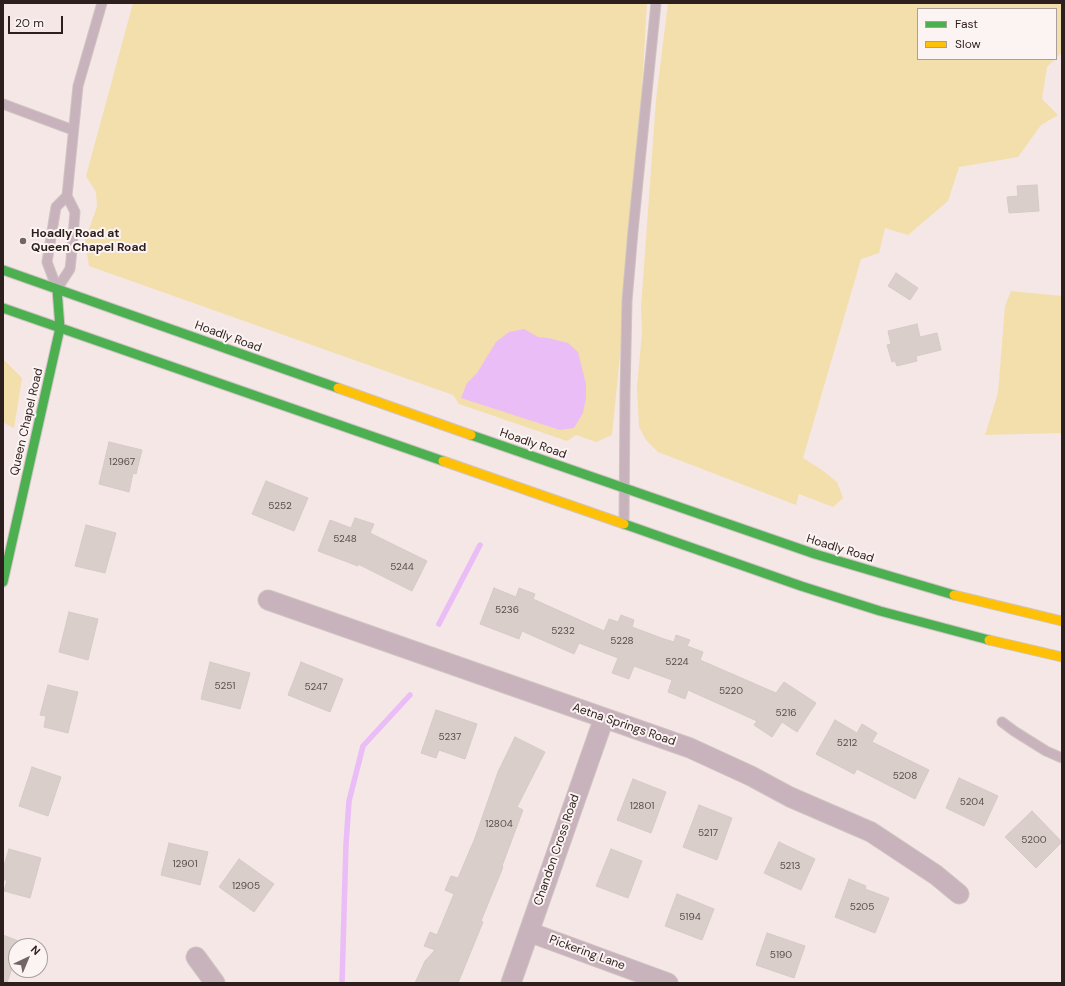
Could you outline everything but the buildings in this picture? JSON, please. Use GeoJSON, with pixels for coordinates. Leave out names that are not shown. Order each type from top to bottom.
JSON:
{"type":"FeatureCollection","features":[{"type":"Feature","properties":{"kind":"main road","name":"Hoadly Road"},"geometry":{"type":"LineString","coordinates":[[3,270],[815,554],[941,592],[1062,621]]}},
{"type":"Feature","properties":{"kind":"main road","name":"Queen Chapel Road"},"geometry":{"type":"LineString","coordinates":[[4,576],[60,328],[57,289]]}},
{"type":"Feature","properties":{"kind":"main road"},"geometry":{"type":"LineString","coordinates":[[3,308],[801,586],[880,611],[980,638],[1062,657]]}},
{"type":"Feature","properties":{"kind":"street","name":"Aetna Springs Road"},"geometry":{"type":"LineString","coordinates":[[268,600],[690,748],[751,776],[790,797],[871,832],[936,875],[959,894]]}},
{"type":"Feature","properties":{"kind":"street","name":"Chandon Cross Road"},"geometry":{"type":"LineString","coordinates":[[511,983],[604,718]]}},
{"type":"Feature","properties":{"kind":"street","name":"Pickering Lane"},"geometry":{"type":"LineString","coordinates":[[529,932],[668,983]]}},
{"type":"Feature","properties":{"kind":"street"},"geometry":{"type":"LineString","coordinates":[[196,957],[214,983]]}},
{"type":"Feature","properties":{"kind":"lane"},"geometry":{"type":"LineString","coordinates":[[57,289],[70,269],[75,212],[66,196],[78,86],[102,3]]}},
{"type":"Feature","properties":{"kind":"lane"},"geometry":{"type":"LineString","coordinates":[[624,525],[627,301],[633,224],[656,3]]}},
{"type":"Feature","properties":{"kind":"lane"},"geometry":{"type":"LineString","coordinates":[[3,104],[73,130]]}},
{"type":"Feature","properties":{"kind":"lane"},"geometry":{"type":"LineString","coordinates":[[57,289],[47,262],[56,207],[66,196]]}},
{"type":"Feature","properties":{"kind":"lane"},"geometry":{"type":"LineString","coordinates":[[1002,722],[1046,751],[1062,758]]}},
{"type":"Feature","properties":{"kind":"shaded area"},"geometry":{"type":"Polygon","coordinates":[[[133,3],[647,3],[635,206],[612,435],[596,442],[576,435],[567,441],[459,404],[453,395],[89,266],[85,240],[97,207],[96,192],[86,176],[133,3]]]}},
{"type":"Feature","properties":{"kind":"shaded area"},"geometry":{"type":"Polygon","coordinates":[[[668,3],[1062,3],[1062,52],[1057,57],[1057,8],[917,8],[917,60],[1054,60],[1047,67],[1042,99],[1058,115],[1041,125],[1018,157],[959,167],[948,201],[908,235],[885,228],[879,253],[861,259],[803,458],[837,482],[843,498],[833,507],[799,494],[796,505],[658,452],[646,440],[639,427],[637,387],[642,333],[641,308],[656,100],[668,3]]]}},
{"type":"Feature","properties":{"kind":"shaded area"},"geometry":{"type":"Polygon","coordinates":[[[1011,291],[1062,296],[1062,433],[985,435],[998,393],[1005,306],[1011,291]]]}},
{"type":"Feature","properties":{"kind":"shaded area"},"geometry":{"type":"Polygon","coordinates":[[[524,329],[538,337],[568,343],[578,352],[586,384],[586,398],[583,413],[574,428],[560,430],[461,398],[467,383],[477,373],[496,342],[509,332],[524,329]]]}},
{"type":"Feature","properties":{"kind":"shaded area"},"geometry":{"type":"Polygon","coordinates":[[[3,359],[22,378],[14,428],[3,421],[3,359]]]}},
{"type":"Feature","properties":{"kind":"waterway"},"geometry":{"type":"LineString","coordinates":[[439,624],[480,545]]}},
{"type":"Feature","properties":{"kind":"waterway"},"geometry":{"type":"LineString","coordinates":[[342,983],[346,844],[349,801],[363,746],[410,695]]}},
{"type":"Feature","properties":{"kind":"traffic: fast"},"geometry":{"type":"LineString","coordinates":[[3,270],[338,388]]}},
{"type":"Feature","properties":{"kind":"traffic: fast"},"geometry":{"type":"LineString","coordinates":[[3,582],[60,328],[57,289]]}},
{"type":"Feature","properties":{"kind":"traffic: fast"},"geometry":{"type":"LineString","coordinates":[[3,308],[443,461]]}},
{"type":"Feature","properties":{"kind":"traffic: fast"},"geometry":{"type":"LineString","coordinates":[[471,435],[815,554],[954,595]]}},
{"type":"Feature","properties":{"kind":"traffic: fast"},"geometry":{"type":"LineString","coordinates":[[624,524],[801,586],[880,611],[989,640]]}},
{"type":"Feature","properties":{"kind":"traffic: slow"},"geometry":{"type":"LineString","coordinates":[[338,388],[471,435]]}},
{"type":"Feature","properties":{"kind":"traffic: slow"},"geometry":{"type":"LineString","coordinates":[[443,461],[624,524]]}},
{"type":"Feature","properties":{"kind":"traffic: slow"},"geometry":{"type":"LineString","coordinates":[[954,595],[1062,621]]}},
{"type":"Feature","properties":{"kind":"traffic: slow"},"geometry":{"type":"LineString","coordinates":[[989,640],[1062,657]]}},
{"type":"Feature","properties":{"kind":"place","name":"Hoadly Road at Queen Chapel Road"},"geometry":{"type":"Point","coordinates":[23,241]}}]}
